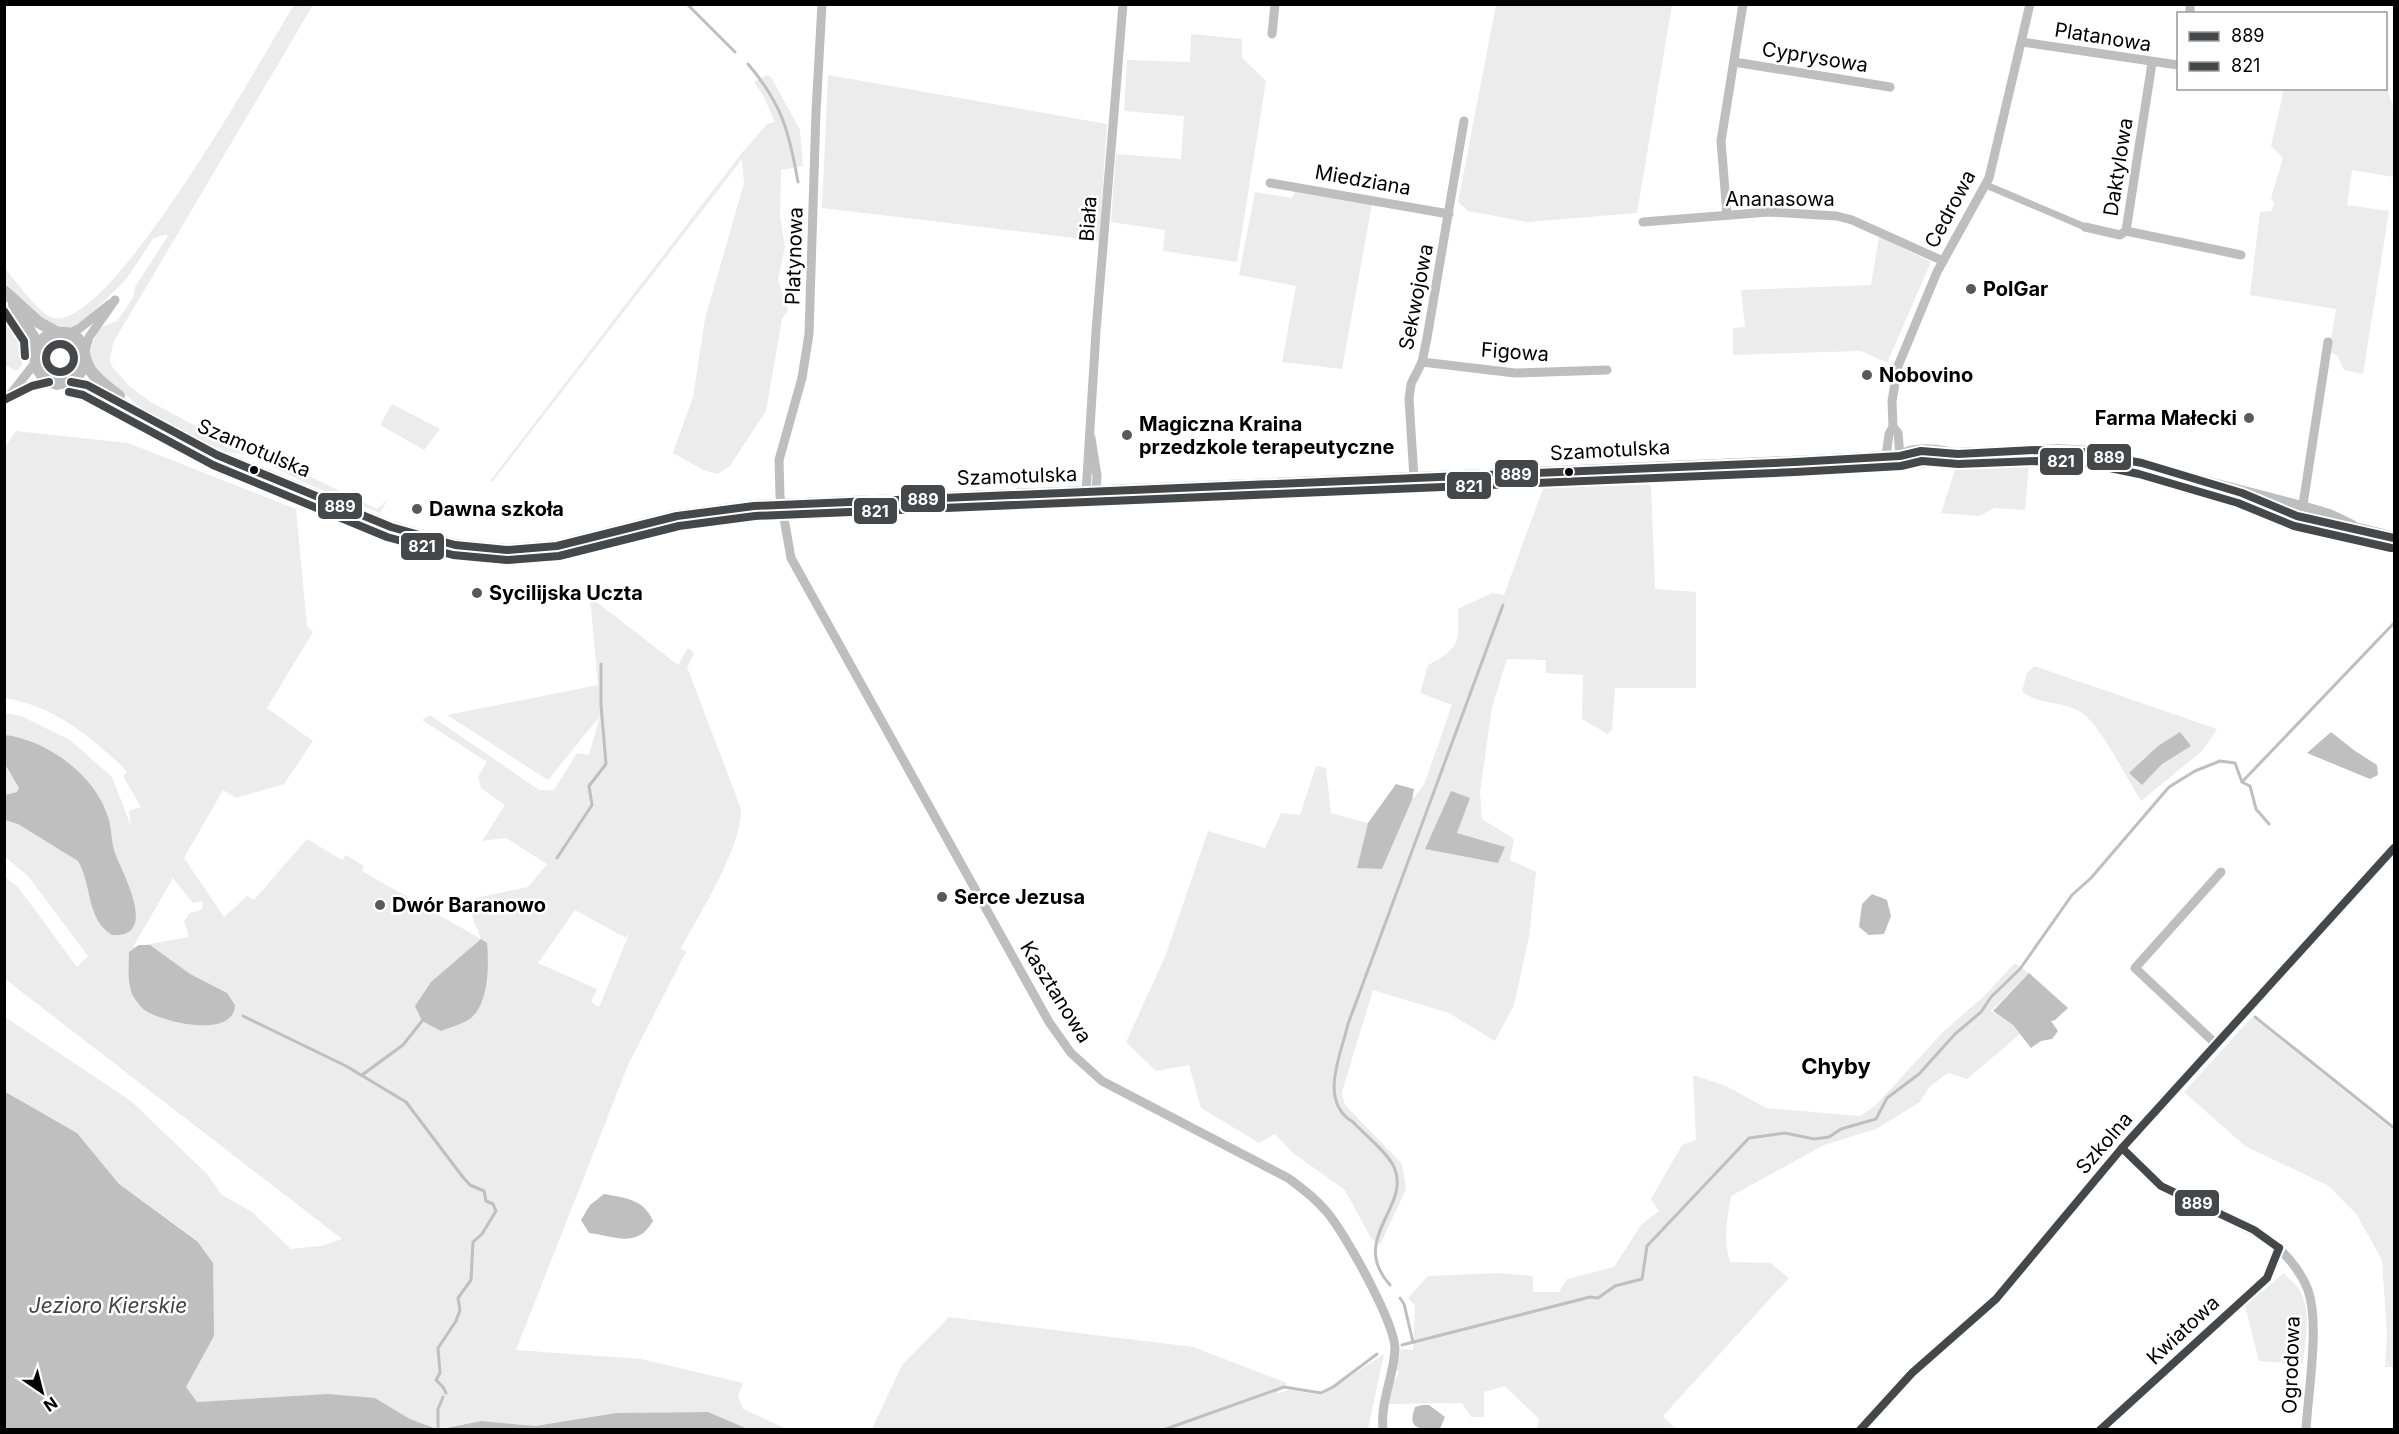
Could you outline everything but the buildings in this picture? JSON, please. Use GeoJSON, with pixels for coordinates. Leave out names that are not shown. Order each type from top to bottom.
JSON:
{"type":"FeatureCollection","features":[{"type":"Feature","properties":{"kind":"street","name":"Platynowa"},"geometry":{"type":"LineString","coordinates":[[781,504],[780,452],[802,378],[809,334],[822,4]]}},
{"type":"Feature","properties":{"kind":"street","name":"Biała"},"geometry":{"type":"LineString","coordinates":[[1091,492],[1090,436],[1096,331],[1123,4]]}},
{"type":"Feature","properties":{"kind":"street"},"geometry":{"type":"LineString","coordinates":[[1272,34],[1275,4]]}},
{"type":"Feature","properties":{"kind":"street","name":"Cyprysowa"},"geometry":{"type":"LineString","coordinates":[[1727,215],[1721,141],[1743,4]]}},
{"type":"Feature","properties":{"kind":"street","name":"Cedrowa"},"geometry":{"type":"LineString","coordinates":[[1886,456],[1889,434],[1893,427],[1892,397],[1897,369],[1943,261],[1986,185],[2030,4]]}},
{"type":"Feature","properties":{"kind":"street","name":"Platanowa"},"geometry":{"type":"LineString","coordinates":[[2022,42],[2177,65]]}},
{"type":"Feature","properties":{"kind":"street","name":"Cyprysowa"},"geometry":{"type":"LineString","coordinates":[[1734,62],[1890,87]]}},
{"type":"Feature","properties":{"kind":"street","name":"Daktylowa"},"geometry":{"type":"LineString","coordinates":[[2152,63],[2126,231],[2241,255]]}},
{"type":"Feature","properties":{"kind":"street","name":"Sekwojowa"},"geometry":{"type":"LineString","coordinates":[[1414,478],[1409,399],[1413,378],[1422,362],[1464,121]]}},
{"type":"Feature","properties":{"kind":"street","name":"Miedziana"},"geometry":{"type":"LineString","coordinates":[[1270,183],[1449,214]]}},
{"type":"Feature","properties":{"kind":"street"},"geometry":{"type":"LineString","coordinates":[[1986,185],[2085,227],[2120,235],[2126,231]]}},
{"type":"Feature","properties":{"kind":"street","name":"Ananasowa"},"geometry":{"type":"LineString","coordinates":[[1643,222],[1769,212],[1844,217],[1943,261]]}},
{"type":"Feature","properties":{"kind":"street"},"geometry":{"type":"LineString","coordinates":[[8,295],[47,329],[80,341],[86,357]]}},
{"type":"Feature","properties":{"kind":"street"},"geometry":{"type":"LineString","coordinates":[[6,399],[35,359],[41,342],[63,333],[76,331],[115,300],[89,337],[82,372],[71,382],[62,384],[49,381],[41,376],[35,359],[34,338],[8,295]]}},
{"type":"Feature","properties":{"kind":"street"},"geometry":{"type":"LineString","coordinates":[[2302,512],[2328,342]]}},
{"type":"Feature","properties":{"kind":"street","name":"Szamotulska"},"geometry":{"type":"LineString","coordinates":[[86,357],[98,379],[133,409]]}},
{"type":"Feature","properties":{"kind":"street","name":"Figowa"},"geometry":{"type":"LineString","coordinates":[[1422,362],[1515,373],[1607,370]]}},
{"type":"Feature","properties":{"kind":"street"},"geometry":{"type":"LineString","coordinates":[[6,399],[41,382],[49,381]]}},
{"type":"Feature","properties":{"kind":"street","name":"Szamotulska"},"geometry":{"type":"LineString","coordinates":[[71,382],[87,385],[197,446],[311,494],[406,532],[467,547],[515,549],[557,546],[677,516],[730,508],[781,504],[1900,456],[1910,451],[1930,450],[1954,454],[2056,450],[2090,452],[2242,493],[2302,512],[2329,515],[2352,526],[2394,538]]}},
{"type":"Feature","properties":{"kind":"street","name":"Cedrowa"},"geometry":{"type":"LineString","coordinates":[[1893,427],[1898,433],[1900,456]]}},
{"type":"Feature","properties":{"kind":"street","name":"Kasztanowa"},"geometry":{"type":"LineString","coordinates":[[781,504],[786,540],[798,572],[1060,1040],[1082,1064],[1102,1081],[1288,1178],[1326,1210],[1342,1233],[1394,1339],[1394,1356],[1383,1408],[1383,1430]]}},
{"type":"Feature","properties":{"kind":"street","name":"Szkolna"},"geometry":{"type":"LineString","coordinates":[[1860,1430],[1912,1372],[1996,1299],[2122,1148],[2394,848]]}},
{"type":"Feature","properties":{"kind":"street"},"geometry":{"type":"LineString","coordinates":[[2217,1045],[2135,968],[2220,872]]}},
{"type":"Feature","properties":{"kind":"street","name":"Ogrodowa"},"geometry":{"type":"LineString","coordinates":[[2122,1148],[2161,1186],[2254,1230],[2279,1248],[2301,1276],[2308,1291],[2312,1310],[2306,1430]]}},
{"type":"Feature","properties":{"kind":"street","name":"Kwiatowa"},"geometry":{"type":"LineString","coordinates":[[2099,1430],[2267,1278],[2279,1248]]}},
{"type":"Feature","properties":{"kind":"shaded area"},"geometry":{"type":"Polygon","coordinates":[[[294,5],[313,5],[113,343],[110,360],[113,368],[130,387],[151,402],[205,431],[259,452],[377,509],[388,499],[380,513],[307,484],[248,454],[227,452],[209,444],[141,408],[94,369],[90,352],[96,333],[102,327],[117,321],[133,298],[135,287],[168,236],[165,234],[153,239],[125,281],[79,325],[67,328],[47,323],[28,309],[5,283],[4,267],[41,311],[53,318],[79,310],[111,282],[147,238],[184,185],[294,5]]]}},
{"type":"Feature","properties":{"kind":"shaded area"},"geometry":{"type":"Polygon","coordinates":[[[1496,5],[1672,5],[1637,213],[1527,222],[1468,211],[1458,202],[1496,5]]]}},
{"type":"Feature","properties":{"kind":"shaded area"},"geometry":{"type":"Polygon","coordinates":[[[1191,34],[1242,39],[1242,58],[1266,81],[1237,262],[1163,251],[1165,230],[1111,222],[1116,154],[1181,159],[1184,116],[1124,111],[1127,60],[1190,62],[1191,34]]]}},
{"type":"Feature","properties":{"kind":"shaded area"},"geometry":{"type":"Polygon","coordinates":[[[767,75],[771,77],[800,130],[803,166],[781,170],[780,216],[785,247],[778,280],[788,310],[782,319],[766,411],[730,466],[718,474],[703,470],[673,453],[693,397],[705,319],[744,183],[742,159],[493,481],[490,481],[741,154],[767,124],[775,122],[763,95],[754,82],[767,75]]]}},
{"type":"Feature","properties":{"kind":"shaded area"},"geometry":{"type":"Polygon","coordinates":[[[828,75],[1107,124],[1099,241],[822,208],[828,75]]]}},
{"type":"Feature","properties":{"kind":"shaded area"},"geometry":{"type":"Polygon","coordinates":[[[2387,88],[2394,110],[2394,177],[2352,170],[2347,205],[2389,211],[2363,374],[2344,370],[2338,356],[2329,352],[2336,309],[2250,295],[2260,212],[2272,211],[2274,203],[2271,198],[2283,158],[2271,146],[2284,90],[2387,90],[2387,88]]]}},
{"type":"Feature","properties":{"kind":"shaded area"},"geometry":{"type":"Polygon","coordinates":[[[1255,192],[1292,198],[1295,192],[1372,204],[1342,369],[1282,362],[1296,286],[1239,275],[1255,192]]]}},
{"type":"Feature","properties":{"kind":"shaded area"},"geometry":{"type":"Polygon","coordinates":[[[1879,237],[1931,262],[1887,363],[1861,351],[1733,355],[1733,328],[1745,327],[1741,290],[1871,285],[1879,237]]]}},
{"type":"Feature","properties":{"kind":"shaded area"},"geometry":{"type":"Polygon","coordinates":[[[4,317],[24,342],[22,365],[17,371],[5,365],[4,317]]]}},
{"type":"Feature","properties":{"kind":"shaded area"},"geometry":{"type":"Polygon","coordinates":[[[392,404],[440,429],[424,450],[380,425],[392,404]]]}},
{"type":"Feature","properties":{"kind":"shaded area"},"geometry":{"type":"Polygon","coordinates":[[[16,431],[128,443],[296,509],[307,626],[313,632],[267,708],[313,741],[284,784],[236,798],[223,790],[184,858],[224,917],[247,896],[254,900],[307,839],[342,860],[346,855],[364,866],[362,871],[481,939],[466,900],[528,887],[547,864],[506,838],[482,841],[505,805],[481,788],[478,777],[487,762],[422,720],[430,715],[539,790],[554,790],[577,753],[589,755],[600,716],[548,780],[447,715],[598,685],[590,597],[678,665],[688,648],[694,653],[687,667],[741,809],[735,842],[709,899],[681,948],[686,952],[628,1065],[516,1350],[641,1359],[743,1383],[738,1396],[743,1409],[787,1429],[748,1429],[708,1412],[616,1413],[535,1426],[481,1421],[437,1429],[410,1419],[375,1398],[283,1398],[197,1402],[185,1387],[214,1336],[197,1240],[119,1184],[77,1133],[5,1091],[5,1017],[131,1101],[207,1174],[222,1195],[252,1212],[291,1249],[321,1246],[342,1239],[5,979],[4,876],[18,887],[77,967],[88,956],[28,876],[5,857],[5,713],[21,716],[70,740],[112,777],[131,826],[129,811],[141,807],[123,776],[127,773],[122,766],[82,732],[39,708],[5,698],[4,448],[16,431]],[[173,878],[133,947],[189,937],[184,921],[190,913],[202,910],[203,901],[193,903],[173,878]],[[575,910],[538,963],[597,989],[591,1002],[599,1007],[630,932],[626,938],[575,910]]]}},
{"type":"Feature","properties":{"kind":"shaded area"},"geometry":{"type":"Polygon","coordinates":[[[2029,464],[2025,510],[1995,508],[1979,516],[1941,513],[1956,467],[2029,464]]]}},
{"type":"Feature","properties":{"kind":"shaded area"},"geometry":{"type":"Polygon","coordinates":[[[1651,485],[1655,589],[1696,592],[1696,688],[1615,688],[1612,729],[1608,734],[1582,719],[1583,675],[1546,673],[1546,660],[1507,659],[1492,707],[1480,792],[1482,819],[1514,839],[1510,860],[1536,872],[1529,937],[1514,1005],[1495,1041],[1449,1013],[1373,990],[1342,1092],[1345,1105],[1402,1164],[1406,1189],[1380,1245],[1371,1238],[1345,1190],[1293,1153],[1275,1134],[1259,1143],[1201,1108],[1189,1065],[1156,1071],[1126,1042],[1165,957],[1208,831],[1265,848],[1281,813],[1300,815],[1316,766],[1326,768],[1331,813],[1368,823],[1357,868],[1382,869],[1412,800],[1424,785],[1452,705],[1420,693],[1428,665],[1452,649],[1457,637],[1458,609],[1492,593],[1504,595],[1544,486],[1651,485]],[[1457,833],[1426,849],[1498,863],[1504,847],[1457,833]]]}},
{"type":"Feature","properties":{"kind":"shaded area"},"geometry":{"type":"Polygon","coordinates":[[[2034,666],[2217,729],[2203,750],[2141,801],[2106,741],[2090,720],[2075,709],[2035,699],[2022,691],[2027,673],[2034,666]]]}},
{"type":"Feature","properties":{"kind":"shaded area"},"geometry":{"type":"Polygon","coordinates":[[[2015,963],[2029,973],[1991,1011],[2013,1025],[2020,1034],[1967,1079],[1948,1073],[1930,1086],[1920,1102],[1876,1129],[1824,1145],[1731,1196],[1726,1237],[1730,1262],[1770,1263],[1789,1278],[1663,1416],[1676,1429],[1537,1429],[1539,1419],[1505,1386],[1484,1392],[1484,1417],[1471,1417],[1462,1403],[1387,1404],[1392,1384],[1399,1373],[1396,1369],[1401,1349],[1413,1350],[1415,1306],[1408,1298],[1428,1276],[1499,1273],[1533,1276],[1533,1292],[1559,1292],[1567,1279],[1614,1267],[1641,1225],[1659,1211],[1651,1199],[1682,1145],[1696,1140],[1693,1075],[1726,1086],[1766,1108],[1860,1116],[1875,1106],[1943,1032],[1984,996],[2015,963]]]}},
{"type":"Feature","properties":{"kind":"shaded area"},"geometry":{"type":"Polygon","coordinates":[[[2252,1017],[2394,1131],[2394,1367],[2385,1367],[2387,1334],[2382,1260],[2357,1215],[2329,1186],[2245,1146],[2184,1092],[2252,1017]]]}},
{"type":"Feature","properties":{"kind":"shaded area"},"geometry":{"type":"Polygon","coordinates":[[[2284,1273],[2297,1286],[2306,1308],[2307,1327],[2303,1364],[2259,1361],[2245,1306],[2284,1273]]]}},
{"type":"Feature","properties":{"kind":"shaded area"},"geometry":{"type":"Polygon","coordinates":[[[949,1317],[1193,1347],[1287,1383],[1276,1394],[1289,1390],[1322,1395],[1384,1354],[1368,1429],[872,1429],[902,1365],[949,1317]]]}},
{"type":"Feature","properties":{"kind":"water"},"geometry":{"type":"Polygon","coordinates":[[[2180,732],[2191,746],[2162,764],[2142,785],[2129,773],[2158,746],[2180,732]]]}},
{"type":"Feature","properties":{"kind":"water"},"geometry":{"type":"Polygon","coordinates":[[[2331,732],[2377,765],[2378,775],[2370,779],[2307,753],[2331,732]]]}},
{"type":"Feature","properties":{"kind":"water"},"geometry":{"type":"Polygon","coordinates":[[[5,735],[21,738],[53,752],[81,774],[102,802],[109,822],[115,853],[134,903],[136,916],[134,926],[126,933],[112,935],[98,920],[78,861],[18,824],[5,820],[5,795],[17,792],[19,788],[5,764],[5,735]]]}},
{"type":"Feature","properties":{"kind":"water"},"geometry":{"type":"Polygon","coordinates":[[[1396,784],[1414,789],[1412,800],[1382,869],[1357,868],[1368,823],[1396,784]]]}},
{"type":"Feature","properties":{"kind":"water"},"geometry":{"type":"Polygon","coordinates":[[[1451,791],[1470,798],[1457,833],[1505,847],[1498,863],[1425,849],[1451,791]]]}},
{"type":"Feature","properties":{"kind":"water"},"geometry":{"type":"Polygon","coordinates":[[[1872,894],[1887,900],[1891,916],[1884,934],[1869,935],[1859,927],[1862,904],[1872,894]]]}},
{"type":"Feature","properties":{"kind":"water"},"geometry":{"type":"Polygon","coordinates":[[[481,939],[487,943],[488,972],[487,983],[477,1011],[461,1024],[441,1031],[422,1021],[415,1006],[431,982],[481,939]]]}},
{"type":"Feature","properties":{"kind":"water"},"geometry":{"type":"Polygon","coordinates":[[[139,945],[150,945],[190,974],[227,993],[235,1005],[231,1016],[223,1022],[195,1025],[164,1019],[143,1009],[132,994],[129,978],[129,952],[139,945]]]}},
{"type":"Feature","properties":{"kind":"water"},"geometry":{"type":"Polygon","coordinates":[[[2029,973],[2068,1008],[2051,1021],[2058,1031],[2052,1039],[2041,1041],[2031,1048],[2013,1025],[1993,1011],[2029,973]]]}},
{"type":"Feature","properties":{"kind":"water","name":"Jezioro Kierskie"},"geometry":{"type":"Polygon","coordinates":[[[4,1091],[77,1133],[119,1184],[197,1241],[213,1263],[214,1336],[186,1387],[197,1402],[328,1394],[375,1398],[410,1419],[437,1429],[5,1429],[4,1091]]]}},
{"type":"Feature","properties":{"kind":"water"},"geometry":{"type":"Polygon","coordinates":[[[604,1194],[626,1198],[644,1208],[653,1221],[647,1230],[633,1238],[625,1239],[589,1233],[581,1220],[590,1205],[604,1194]]]}},
{"type":"Feature","properties":{"kind":"water"},"geometry":{"type":"Polygon","coordinates":[[[1429,1405],[1445,1417],[1440,1429],[1414,1425],[1415,1407],[1429,1405]]]}},
{"type":"Feature","properties":{"kind":"water"},"geometry":{"type":"Polygon","coordinates":[[[708,1412],[748,1429],[441,1429],[481,1421],[535,1426],[616,1413],[708,1412]]]}},
{"type":"Feature","properties":{"kind":"waterway"},"geometry":{"type":"LineString","coordinates":[[687,4],[735,52]]}},
{"type":"Feature","properties":{"kind":"waterway"},"geometry":{"type":"LineString","coordinates":[[748,64],[769,92],[782,119],[798,182]]}},
{"type":"Feature","properties":{"kind":"waterway"},"geometry":{"type":"LineString","coordinates":[[1390,1285],[1379,1268],[1375,1252],[1378,1238],[1395,1196],[1397,1182],[1394,1167],[1381,1150],[1342,1113],[1336,1102],[1334,1090],[1337,1063],[1348,1024],[1503,605]]}},
{"type":"Feature","properties":{"kind":"waterway"},"geometry":{"type":"LineString","coordinates":[[2242,782],[2394,623]]}},
{"type":"Feature","properties":{"kind":"waterway"},"geometry":{"type":"LineString","coordinates":[[557,858],[592,805],[589,786],[606,764],[601,705],[601,664]]}},
{"type":"Feature","properties":{"kind":"waterway"},"geometry":{"type":"LineString","coordinates":[[1402,1345],[1590,1297],[1598,1298],[1615,1286],[1642,1279],[1647,1246],[1749,1138],[1785,1133],[1814,1139],[1829,1137],[1841,1129],[1876,1119],[1887,1098],[1919,1074],[2020,969],[2072,895],[2091,878],[2169,787],[2195,771],[2220,761],[2235,763],[2242,782],[2250,786],[2256,809],[2269,824]]}},
{"type":"Feature","properties":{"kind":"waterway"},"geometry":{"type":"LineString","coordinates":[[243,1016],[346,1066],[406,1102],[462,1176],[470,1185],[484,1191],[486,1201],[493,1204],[496,1211],[482,1234],[473,1242],[471,1280],[458,1298],[460,1310],[456,1321],[438,1348],[440,1373],[436,1380],[446,1393]]}},
{"type":"Feature","properties":{"kind":"waterway"},"geometry":{"type":"LineString","coordinates":[[2255,1017],[2394,1128]]}},
{"type":"Feature","properties":{"kind":"waterway"},"geometry":{"type":"LineString","coordinates":[[362,1075],[403,1045],[422,1021]]}},
{"type":"Feature","properties":{"kind":"waterway"},"geometry":{"type":"LineString","coordinates":[[1400,1298],[1404,1304],[1413,1342]]}},
{"type":"Feature","properties":{"kind":"waterway"},"geometry":{"type":"LineString","coordinates":[[1163,1430],[1284,1387],[1321,1393],[1333,1387],[1377,1354]]}},
{"type":"Feature","properties":{"kind":"waterway"},"geometry":{"type":"LineString","coordinates":[[438,1430],[438,1409],[443,1397]]}},
{"type":"Feature","properties":{"kind":"transit line","name":"821"},"geometry":{"type":"LineString","coordinates":[[4,311],[24,341],[25,356]]}},
{"type":"Feature","properties":{"kind":"transit line","name":"821"},"geometry":{"type":"LineString","coordinates":[[60,344],[70,348],[74,358],[70,368],[60,372],[50,368],[46,358],[50,348],[60,344]]}},
{"type":"Feature","properties":{"kind":"transit line","name":"889"},"geometry":{"type":"LineString","coordinates":[[4,400],[32,386],[49,382]]}},
{"type":"Feature","properties":{"kind":"transit line","name":"889"},"geometry":{"type":"LineString","coordinates":[[71,382],[87,385],[217,455],[391,527],[455,545],[507,550],[557,546],[677,516],[754,506],[1795,462],[1900,456],[1921,451],[1958,454],[2036,450],[2082,452],[2142,463],[2242,493],[2297,516],[2394,538]]}},
{"type":"Feature","properties":{"kind":"transit line","name":"821"},"geometry":{"type":"LineString","coordinates":[[69,392],[83,395],[213,465],[387,537],[453,555],[507,560],[559,556],[679,526],[755,516],[1795,472],[1901,466],[1922,461],[1958,464],[2081,462],[2139,474],[2238,503],[2294,526],[2391,548]]}},
{"type":"Feature","properties":{"kind":"transit line","name":"889"},"geometry":{"type":"LineString","coordinates":[[1860,1430],[1912,1373],[1996,1299],[2122,1148],[2394,848]]}},
{"type":"Feature","properties":{"kind":"transit line","name":"889"},"geometry":{"type":"LineString","coordinates":[[2122,1148],[2161,1186],[2254,1230],[2279,1248]]}},
{"type":"Feature","properties":{"kind":"transit line","name":"889"},"geometry":{"type":"LineString","coordinates":[[2100,1430],[2267,1278],[2279,1248]]}},
{"type":"Feature","properties":{"kind":"place","name":"PolGar"},"geometry":{"type":"Point","coordinates":[1971,289]}},
{"type":"Feature","properties":{"kind":"place","name":"Nobovino"},"geometry":{"type":"Point","coordinates":[1867,375]}},
{"type":"Feature","properties":{"kind":"place","name":"Farma Małecki"},"geometry":{"type":"Point","coordinates":[2249,418]}},
{"type":"Feature","properties":{"kind":"place","name":"Magiczna Kraina przedzkole terapeutyczne"},"geometry":{"type":"Point","coordinates":[1127,435]}},
{"type":"Feature","properties":{"kind":"place","name":"Dawna szkoła"},"geometry":{"type":"Point","coordinates":[417,509]}},
{"type":"Feature","properties":{"kind":"place","name":"Sycilijska Uczta"},"geometry":{"type":"Point","coordinates":[477,593]}},
{"type":"Feature","properties":{"kind":"place","name":"Serce Jezusa"},"geometry":{"type":"Point","coordinates":[942,897]}},
{"type":"Feature","properties":{"kind":"place","name":"Dwór Baranowo"},"geometry":{"type":"Point","coordinates":[380,905]}},
{"type":"Feature","properties":{"kind":"district","name":"Chyby"},"geometry":{"type":"Point","coordinates":[1836,1066]}}]}
